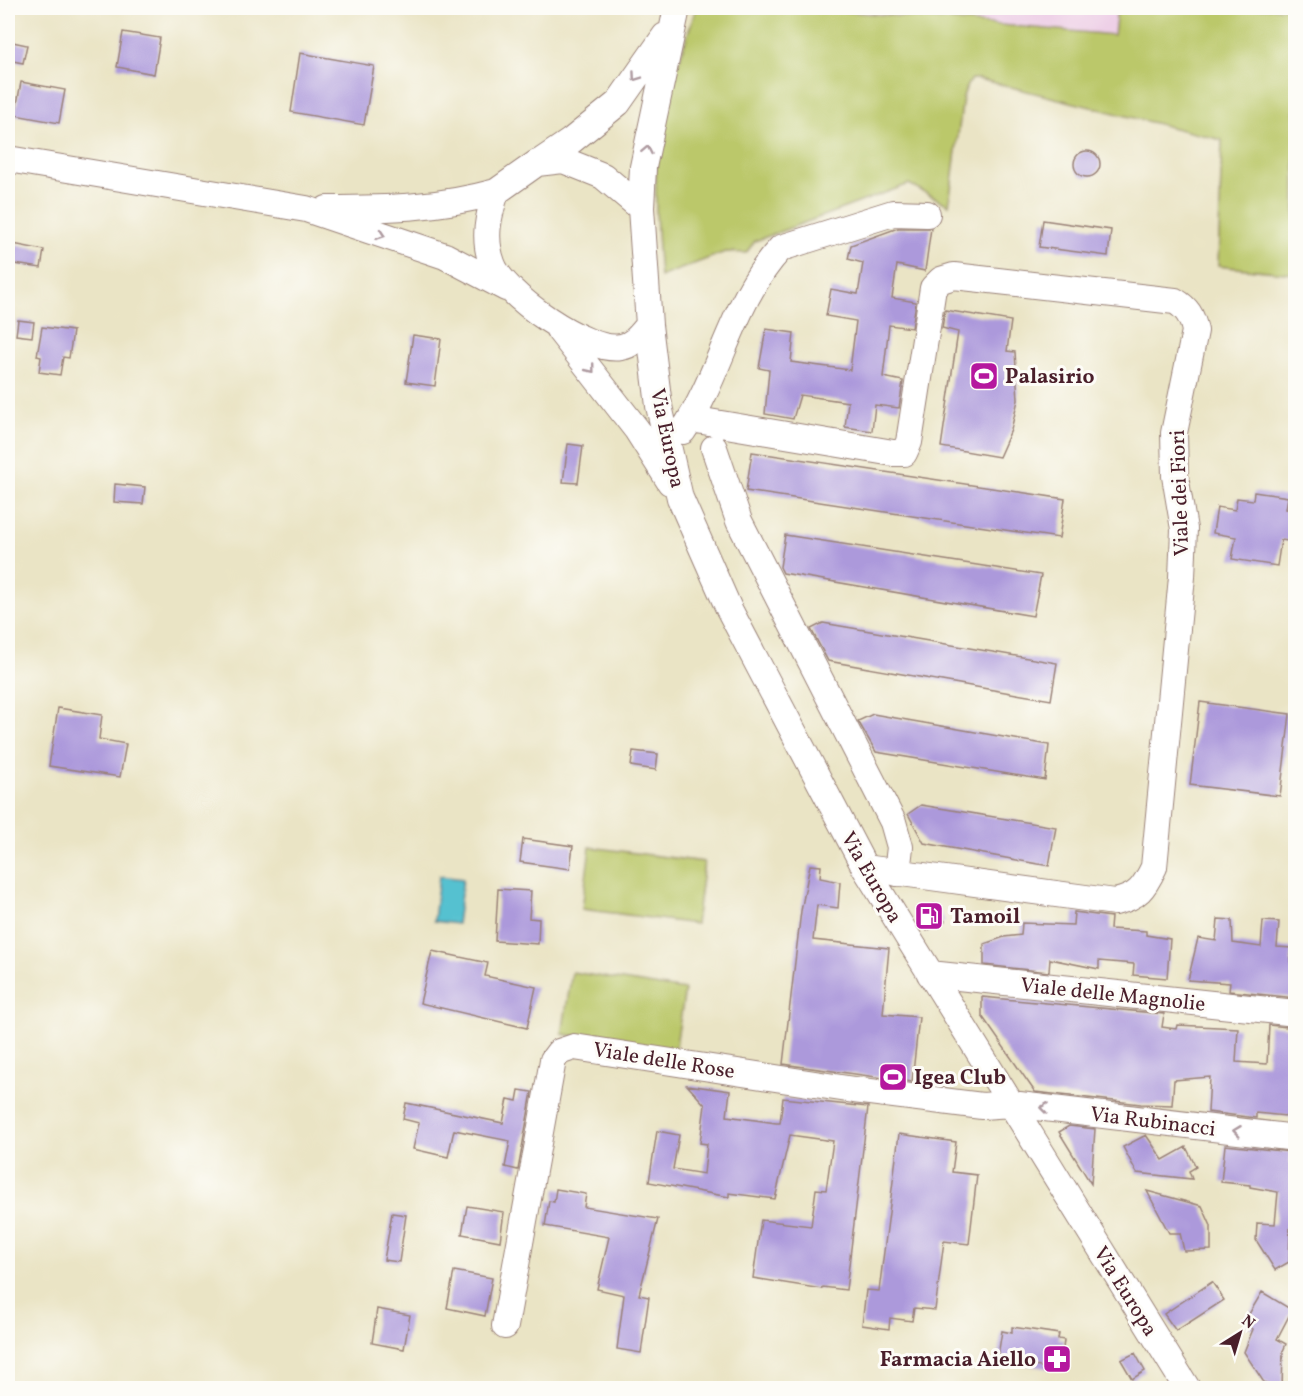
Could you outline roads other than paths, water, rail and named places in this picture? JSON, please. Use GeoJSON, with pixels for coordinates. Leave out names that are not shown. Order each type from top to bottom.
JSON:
{"type":"FeatureCollection","features":[{"type":"Feature","properties":{"kind":"street"},"geometry":{"type":"LineString","coordinates":[[306,209],[400,209],[454,204],[496,192],[571,141],[618,103],[674,18]]}},
{"type":"Feature","properties":{"kind":"street"},"geometry":{"type":"LineString","coordinates":[[8,159],[306,209],[445,256],[511,291],[554,324],[606,347],[620,348],[632,343],[649,325],[641,208],[643,167],[674,18]]}},
{"type":"Feature","properties":{"kind":"street"},"geometry":{"type":"LineString","coordinates":[[537,163],[563,160],[603,176],[641,208]]}},
{"type":"Feature","properties":{"kind":"street"},"geometry":{"type":"LineString","coordinates":[[496,192],[486,239],[492,266],[511,291]]}},
{"type":"Feature","properties":{"kind":"street"},"geometry":{"type":"LineString","coordinates":[[670,452],[692,419],[753,288],[770,260],[781,248],[893,213],[927,214]]}},
{"type":"Feature","properties":{"kind":"street","name":"Viale dei Fiori"},"geometry":{"type":"LineString","coordinates":[[692,419],[904,453],[909,442],[933,288],[941,280],[954,276],[1175,301],[1186,308],[1193,320],[1195,330],[1174,433],[1175,476],[1184,529],[1182,577],[1154,867],[1142,891],[1131,899],[1115,902],[865,868]]}},
{"type":"Feature","properties":{"kind":"street"},"geometry":{"type":"LineString","coordinates":[[554,324],[637,430],[680,498]]}},
{"type":"Feature","properties":{"kind":"street","name":"Via Europa"},"geometry":{"type":"LineString","coordinates":[[649,325],[659,406],[680,498],[729,609],[865,868],[1187,1389]]}},
{"type":"Feature","properties":{"kind":"street"},"geometry":{"type":"LineString","coordinates":[[714,448],[739,521],[894,822],[900,847],[897,873]]}},
{"type":"Feature","properties":{"kind":"street","name":"Viale delle Magnolie"},"geometry":{"type":"LineString","coordinates":[[930,974],[1296,1013]]}},
{"type":"Feature","properties":{"kind":"street","name":"Viale delle Rose"},"geometry":{"type":"LineString","coordinates":[[504,1326],[552,1060],[559,1052],[574,1047],[603,1049],[854,1090],[982,1106],[1011,1104]]}},
{"type":"Feature","properties":{"kind":"street","name":"Via Rubinacci"},"geometry":{"type":"LineString","coordinates":[[1011,1104],[1296,1138]]}},
{"type":"Feature","properties":{"kind":"water"},"geometry":{"type":"Polygon","coordinates":[[[439,876],[463,879],[457,924],[434,921],[439,876]]]}},
{"type":"Feature","properties":{"kind":"place","name":"Palasirio"},"geometry":{"type":"Point","coordinates":[984,376]}},
{"type":"Feature","properties":{"kind":"place","name":"Tamoil"},"geometry":{"type":"Point","coordinates":[929,916]}},
{"type":"Feature","properties":{"kind":"place","name":"Igea Club"},"geometry":{"type":"Point","coordinates":[893,1077]}},
{"type":"Feature","properties":{"kind":"place","name":"Farmacia Aiello"},"geometry":{"type":"Point","coordinates":[1057,1359]}}]}
